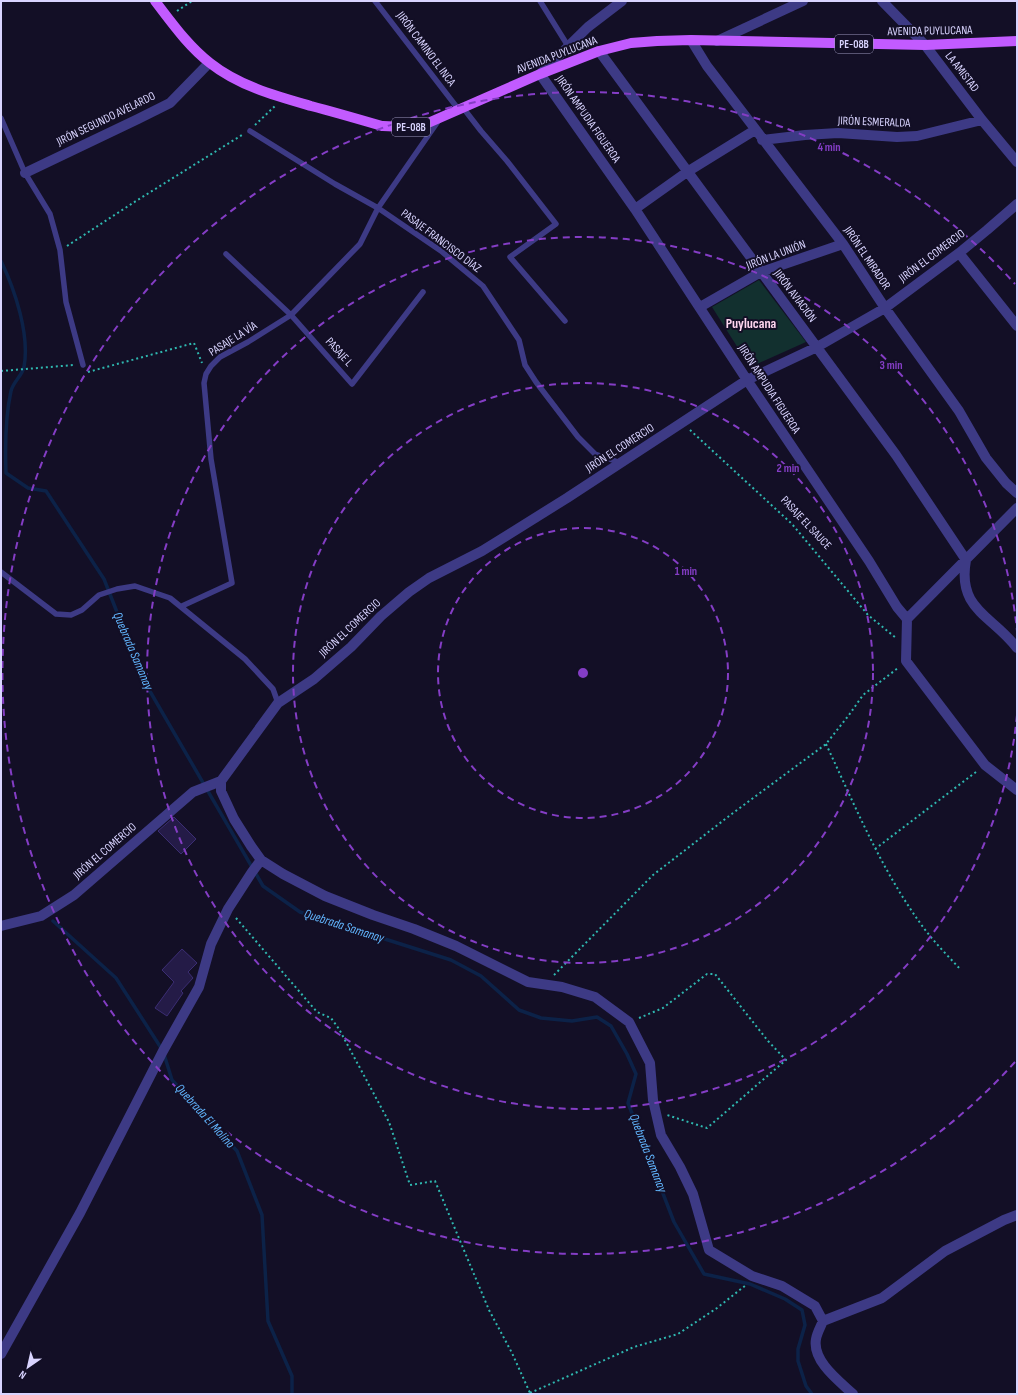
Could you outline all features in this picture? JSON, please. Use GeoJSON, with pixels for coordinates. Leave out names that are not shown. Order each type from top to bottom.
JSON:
{"type":"FeatureCollection","features":[{"type":"Feature","properties":{"kind":"main road","name":"AVENIDA PUYLUCANA"},"geometry":{"type":"LineString","coordinates":[[155,1],[192,47],[209,63],[225,74],[282,98],[382,126],[416,127],[461,110],[540,74],[599,52],[631,43],[691,40],[925,45],[1017,41]]}},
{"type":"Feature","properties":{"kind":"street"},"geometry":{"type":"LineString","coordinates":[[540,74],[588,27],[622,1]]}},
{"type":"Feature","properties":{"kind":"street"},"geometry":{"type":"LineString","coordinates":[[717,41],[803,1]]}},
{"type":"Feature","properties":{"kind":"street","name":"LA AMISTAD"},"geometry":{"type":"LineString","coordinates":[[882,1],[925,45],[982,120],[1017,162]]}},
{"type":"Feature","properties":{"kind":"street","name":"JIRÓN EL MIRADOR"},"geometry":{"type":"LineString","coordinates":[[691,40],[707,66],[762,140],[843,244],[885,308],[959,411],[986,458],[1006,483],[1017,493]]}},
{"type":"Feature","properties":{"kind":"street","name":"JIRÓN AVIACIÓN"},"geometry":{"type":"LineString","coordinates":[[599,52],[896,454],[966,560]]}},
{"type":"Feature","properties":{"kind":"street","name":"JIRÓN SEGUNDO AVELARDO"},"geometry":{"type":"LineString","coordinates":[[25,173],[170,103],[209,63]]}},
{"type":"Feature","properties":{"kind":"street","name":"JIRÓN AMPUDIA FIGUEROA"},"geometry":{"type":"LineString","coordinates":[[540,74],[635,209],[869,562],[897,607],[907,619]]}},
{"type":"Feature","properties":{"kind":"street","name":"JIRÓN ESMERALDA"},"geometry":{"type":"LineString","coordinates":[[762,140],[838,133],[897,138],[917,136],[982,120]]}},
{"type":"Feature","properties":{"kind":"street"},"geometry":{"type":"LineString","coordinates":[[635,209],[687,172],[755,130]]}},
{"type":"Feature","properties":{"kind":"street","name":"JIRÓN EL COMERCIO"},"geometry":{"type":"LineString","coordinates":[[2,926],[41,916],[74,895],[193,792],[217,783],[278,703],[314,679],[351,647],[381,616],[414,588],[429,578],[482,551],[622,463],[747,380],[817,347],[885,308],[959,253],[1017,204]]}},
{"type":"Feature","properties":{"kind":"street","name":"JIRÓN LA UNIÓN"},"geometry":{"type":"LineString","coordinates":[[700,307],[761,272],[843,244]]}},
{"type":"Feature","properties":{"kind":"street"},"geometry":{"type":"LineString","coordinates":[[959,253],[1017,326]]}},
{"type":"Feature","properties":{"kind":"street"},"geometry":{"type":"LineString","coordinates":[[1017,508],[907,619],[906,645],[906,661],[985,765],[1017,790]]}},
{"type":"Feature","properties":{"kind":"street"},"geometry":{"type":"LineString","coordinates":[[966,560],[963,574],[965,588],[975,607],[1017,648]]}},
{"type":"Feature","properties":{"kind":"street"},"geometry":{"type":"LineString","coordinates":[[1,1354],[80,1213],[163,1051],[199,987],[211,944],[228,909],[256,866],[251,846],[234,818],[217,783]]}},
{"type":"Feature","properties":{"kind":"street"},"geometry":{"type":"LineString","coordinates":[[256,866],[283,874],[325,896],[456,946],[528,982],[562,988],[595,997],[629,1022],[650,1063],[653,1100],[661,1135],[680,1167],[693,1194],[709,1250],[752,1276],[782,1286],[815,1306],[822,1321],[816,1340],[819,1357],[832,1376],[853,1394]]}},
{"type":"Feature","properties":{"kind":"street"},"geometry":{"type":"LineString","coordinates":[[822,1321],[882,1298],[945,1251],[1004,1220],[1017,1215]]}},
{"type":"Feature","properties":{"kind":"lane","name":"JIRÓN CAMINO EL INCA"},"geometry":{"type":"LineString","coordinates":[[375,1],[461,110],[507,161],[556,224],[510,257],[565,321]]}},
{"type":"Feature","properties":{"kind":"lane"},"geometry":{"type":"LineString","coordinates":[[540,1],[568,46]]}},
{"type":"Feature","properties":{"kind":"lane"},"geometry":{"type":"LineString","coordinates":[[1,118],[25,173],[50,214],[60,250],[66,302],[83,364]]}},
{"type":"Feature","properties":{"kind":"lane","name":"PASAJE LA VÍA"},"geometry":{"type":"LineString","coordinates":[[182,606],[232,583],[211,459],[204,383],[206,374],[211,366],[220,357],[248,342],[291,315],[360,244],[378,208],[440,118]]}},
{"type":"Feature","properties":{"kind":"lane","name":"PASAJE FRANCISCO DÍAZ"},"geometry":{"type":"LineString","coordinates":[[250,131],[335,184],[378,208],[441,251],[484,286],[519,340],[525,365],[536,382],[578,437],[595,454],[622,463]]}},
{"type":"Feature","properties":{"kind":"lane","name":"PASAJE L"},"geometry":{"type":"LineString","coordinates":[[226,254],[291,315],[352,384],[423,292]]}},
{"type":"Feature","properties":{"kind":"lane"},"geometry":{"type":"LineString","coordinates":[[1,572],[56,614],[71,615],[77,613],[99,595],[117,589],[135,586],[170,598],[182,606],[245,659],[273,689],[278,703]]}},
{"type":"Feature","properties":{"kind":"path"},"geometry":{"type":"LineString","coordinates":[[168,18],[192,1]]}},
{"type":"Feature","properties":{"kind":"path"},"geometry":{"type":"LineString","coordinates":[[60,250],[250,131],[282,98]]}},
{"type":"Feature","properties":{"kind":"path"},"geometry":{"type":"LineString","coordinates":[[1,371],[83,364],[88,372],[194,343],[206,374]]}},
{"type":"Feature","properties":{"kind":"path","name":"PASAJE EL SAUCE"},"geometry":{"type":"LineString","coordinates":[[682,422],[792,524],[868,615],[906,645]]}},
{"type":"Feature","properties":{"kind":"path"},"geometry":{"type":"LineString","coordinates":[[545,985],[653,874],[826,744],[863,695],[906,661]]}},
{"type":"Feature","properties":{"kind":"path"},"geometry":{"type":"LineString","coordinates":[[826,744],[875,850],[894,884],[926,931],[960,969]]}},
{"type":"Feature","properties":{"kind":"path"},"geometry":{"type":"LineString","coordinates":[[875,850],[985,765]]}},
{"type":"Feature","properties":{"kind":"path"},"geometry":{"type":"LineString","coordinates":[[228,909],[317,1012],[331,1018],[339,1029],[389,1122],[410,1185],[435,1181],[489,1310],[512,1353],[530,1394],[634,1347],[678,1334],[744,1288]]}},
{"type":"Feature","properties":{"kind":"path"},"geometry":{"type":"LineString","coordinates":[[629,1022],[663,1008],[706,974],[715,974],[768,1041],[786,1060],[707,1128],[656,1111]]}},
{"type":"Feature","properties":{"kind":"green space"},"geometry":{"type":"Polygon","coordinates":[[[759,280],[806,342],[750,367],[712,307],[759,280]]]}},
{"type":"Feature","properties":{"kind":"building"},"geometry":{"type":"Polygon","coordinates":[[[174,817],[196,839],[181,854],[158,831],[174,817]]]}},
{"type":"Feature","properties":{"kind":"building"},"geometry":{"type":"Polygon","coordinates":[[[182,949],[197,963],[188,972],[193,978],[181,991],[183,993],[167,1016],[155,1008],[174,982],[162,970],[182,949]]]}},
{"type":"Feature","properties":{"kind":"waterway","name":"Quebrada Samanay"},"geometry":{"type":"LineString","coordinates":[[1,261],[16,299],[25,341],[24,367],[12,388],[9,401],[6,432],[6,473],[28,488],[46,491],[104,579],[144,681],[263,886],[300,912],[451,960],[481,976],[519,1010],[541,1018],[572,1021],[597,1017],[611,1026],[627,1054],[636,1074],[628,1103],[674,1222],[704,1274],[750,1284],[785,1299],[802,1310],[805,1325],[798,1349],[798,1361],[806,1386],[812,1394]]}},
{"type":"Feature","properties":{"kind":"waterway","name":"Quebrada El Molino"},"geometry":{"type":"LineString","coordinates":[[53,921],[116,978],[163,1051],[172,1080],[237,1151],[262,1215],[268,1321],[292,1376],[292,1394]]}},
{"type":"Feature","properties":{"kind":"district","name":"Puylucana"},"geometry":{"type":"Point","coordinates":[751,323]}}]}
